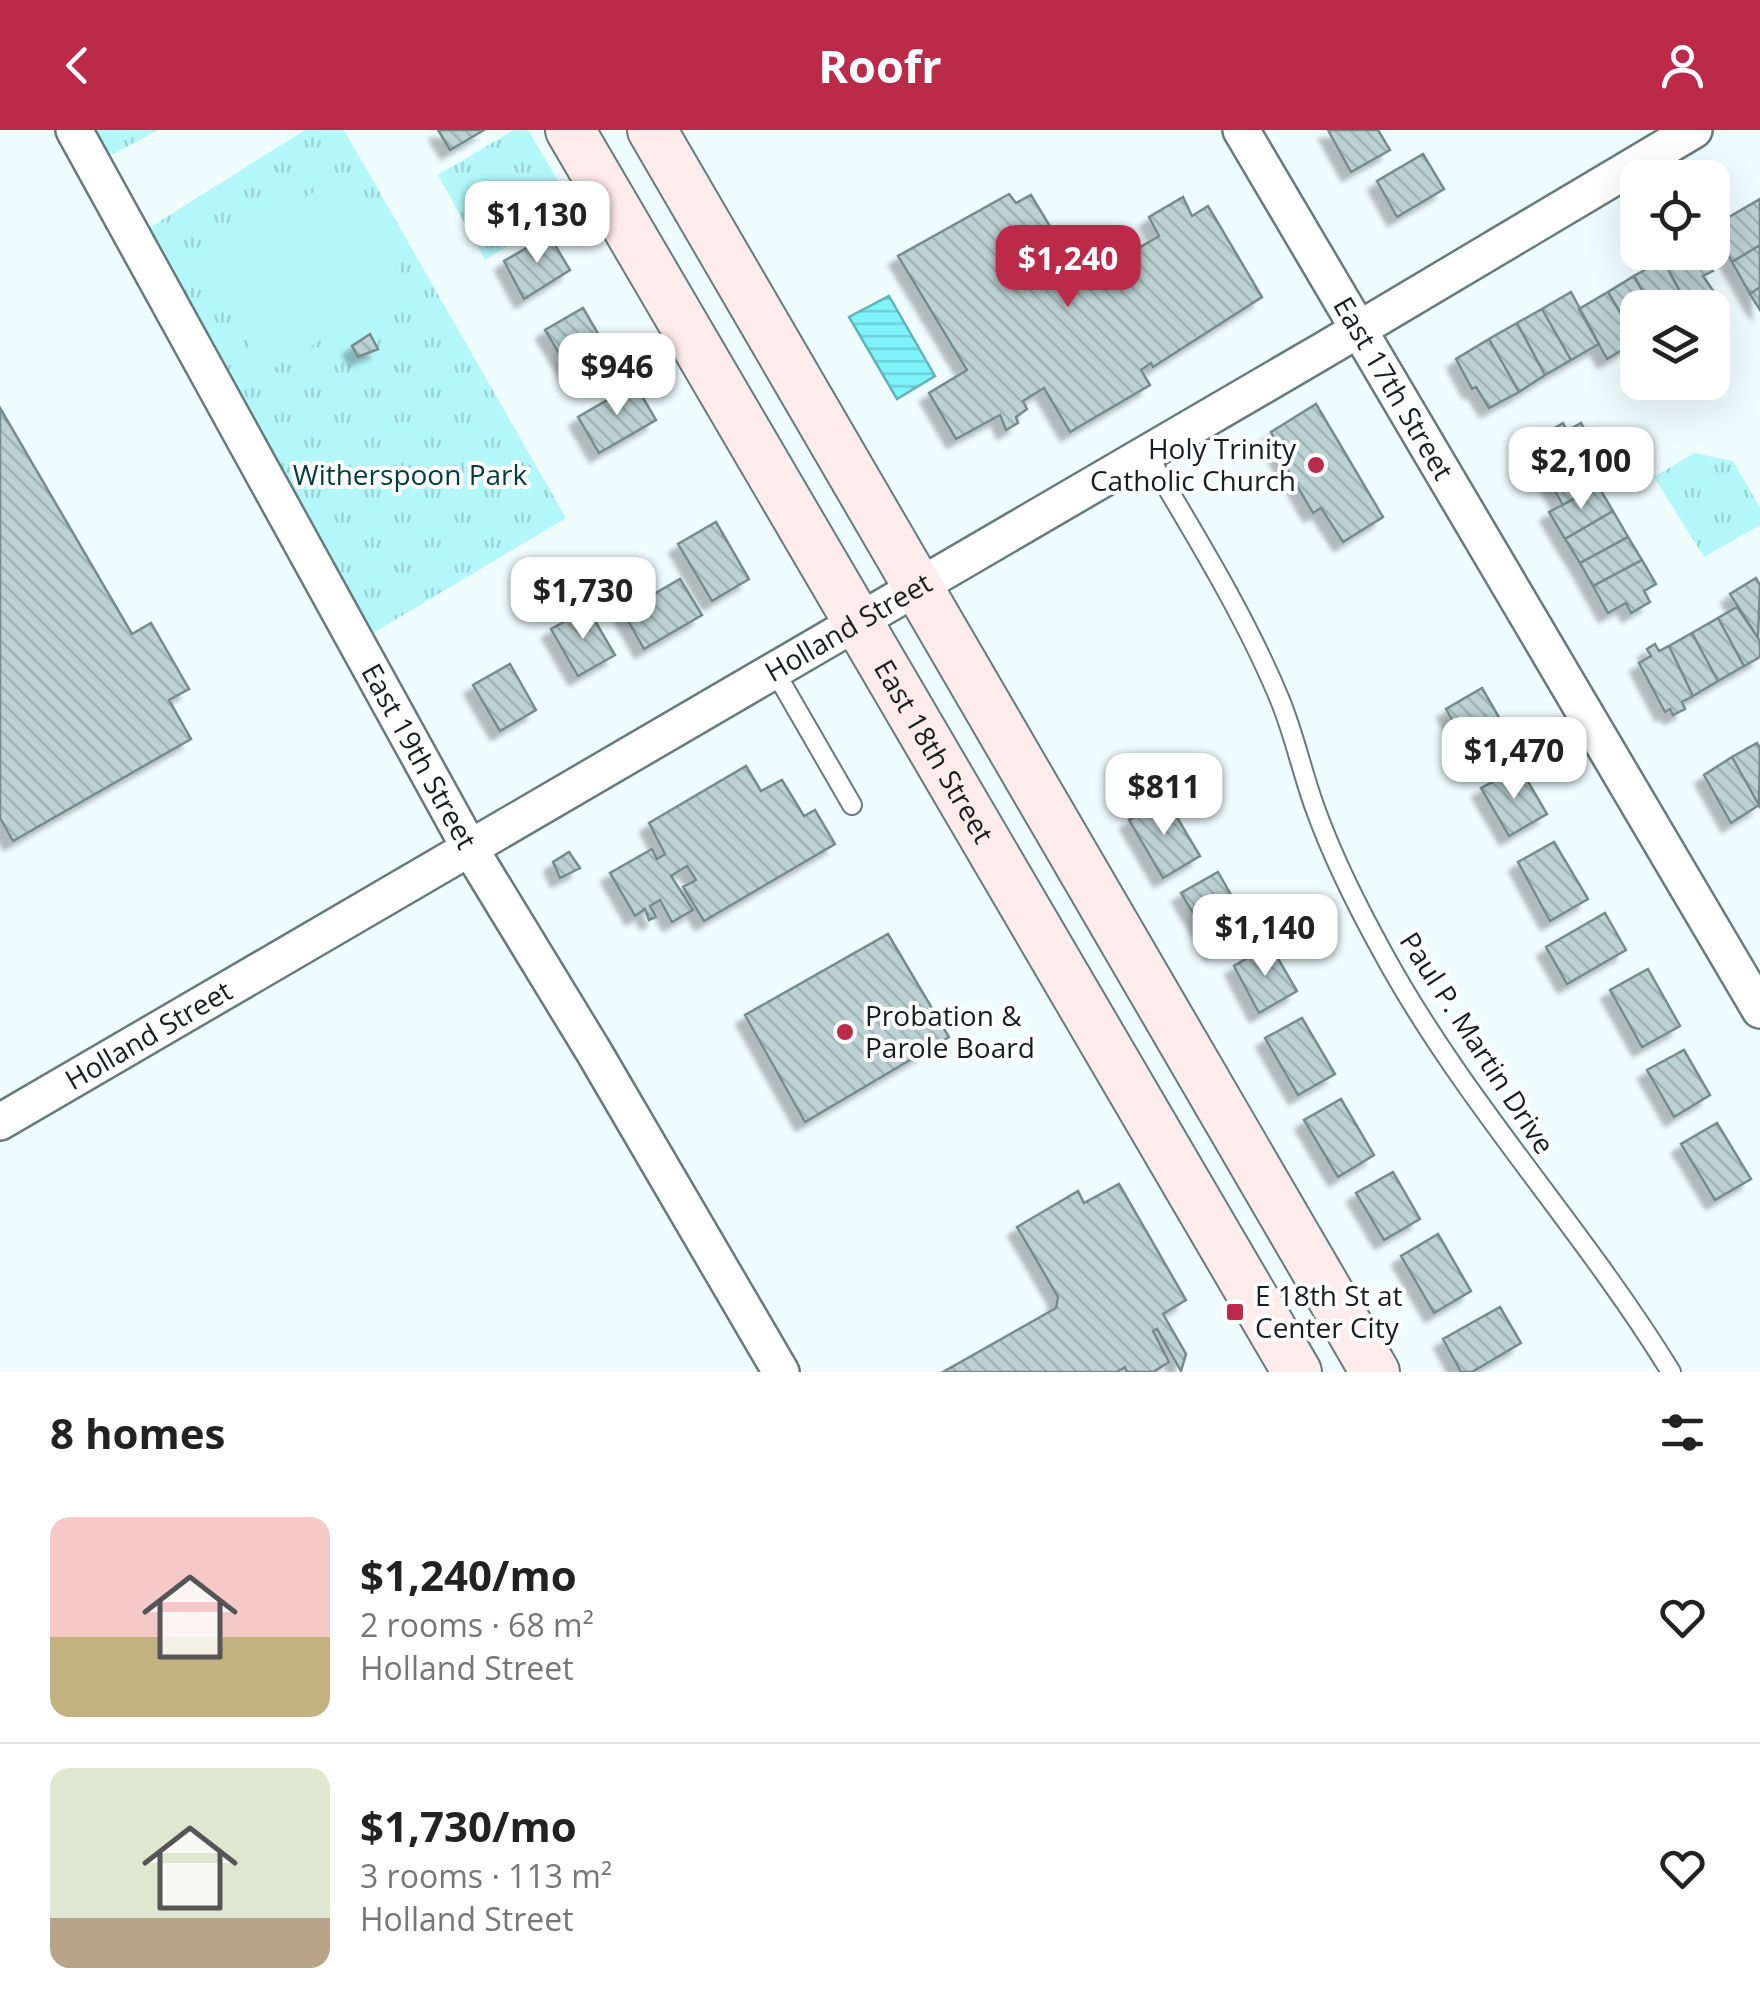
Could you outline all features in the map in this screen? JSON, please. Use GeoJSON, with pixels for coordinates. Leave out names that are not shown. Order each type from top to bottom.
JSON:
{"type":"FeatureCollection","features":[{"type":"Feature","properties":{"kind":"main road","name":"East 18th Street"},"geometry":{"type":"LineString","coordinates":[[570,130],[1297,1372]]}},
{"type":"Feature","properties":{"kind":"main road"},"geometry":{"type":"LineString","coordinates":[[652,130],[1375,1372]]}},
{"type":"Feature","properties":{"kind":"street","name":"East 19th Street"},"geometry":{"type":"LineString","coordinates":[[74,130],[469,848],[782,1372]]}},
{"type":"Feature","properties":{"kind":"street","name":"East 17th Street"},"geometry":{"type":"LineString","coordinates":[[1241,130],[1760,1010]]}},
{"type":"Feature","properties":{"kind":"street","name":"Holland Street"},"geometry":{"type":"LineString","coordinates":[[0,1122],[1694,130]]}},
{"type":"Feature","properties":{"kind":"lane","name":"Paul P. Martin Drive"},"geometry":{"type":"LineString","coordinates":[[1146,452],[1223,584],[1279,698],[1331,850],[1384,955],[1457,1072],[1543,1193],[1598,1262],[1671,1372]]}},
{"type":"Feature","properties":{"kind":"lane"},"geometry":{"type":"LineString","coordinates":[[774,670],[852,805]]}},
{"type":"Feature","properties":{"kind":"green space"},"geometry":{"type":"Polygon","coordinates":[[[88,130],[158,130],[104,159],[88,130]]]}},
{"type":"Feature","properties":{"kind":"green space","name":"Witherspoon Park"},"geometry":{"type":"Polygon","coordinates":[[[305,130],[344,130],[566,518],[368,636],[149,228],[305,130]]]}},
{"type":"Feature","properties":{"kind":"green space"},"geometry":{"type":"Polygon","coordinates":[[[514,130],[528,130],[573,206],[485,260],[438,175],[514,130]]]}},
{"type":"Feature","properties":{"kind":"green space"},"geometry":{"type":"Polygon","coordinates":[[[342,176],[409,286],[266,373],[199,258],[342,176]]]}},
{"type":"Feature","properties":{"kind":"green space"},"geometry":{"type":"Polygon","coordinates":[[[1694,453],[1733,461],[1760,508],[1760,525],[1704,557],[1654,477],[1694,453]]]}},
{"type":"Feature","properties":{"kind":"shaded area"},"geometry":{"type":"Polygon","coordinates":[[[889,296],[935,376],[897,399],[849,317],[889,296]]]}},
{"type":"Feature","properties":{"kind":"building"},"geometry":{"type":"Polygon","coordinates":[[[438,130],[484,130],[450,150],[438,130]]]}},
{"type":"Feature","properties":{"kind":"building"},"geometry":{"type":"Polygon","coordinates":[[[1328,130],[1378,130],[1390,150],[1351,172],[1328,130]]]}},
{"type":"Feature","properties":{"kind":"building"},"geometry":{"type":"Polygon","coordinates":[[[1423,154],[1444,189],[1397,217],[1377,181],[1423,154]]]}},
{"type":"Feature","properties":{"kind":"building"},"geometry":{"type":"Polygon","coordinates":[[[1009,194],[1016,203],[1031,195],[1083,281],[1159,236],[1149,217],[1183,197],[1192,216],[1208,206],[1262,297],[1153,367],[1151,363],[1141,370],[1150,385],[1070,432],[1044,388],[1023,401],[1027,409],[1016,417],[1018,423],[1006,430],[1000,415],[956,439],[929,393],[967,370],[898,256],[1009,194]]]}},
{"type":"Feature","properties":{"kind":"building"},"geometry":{"type":"Polygon","coordinates":[[[1760,199],[1760,245],[1732,262],[1730,258],[1730,216],[1760,199]]]}},
{"type":"Feature","properties":{"kind":"building"},"geometry":{"type":"Polygon","coordinates":[[[549,235],[570,270],[524,299],[504,261],[549,235]]]}},
{"type":"Feature","properties":{"kind":"building"},"geometry":{"type":"Polygon","coordinates":[[[1760,245],[1760,287],[1750,294],[1732,262],[1760,245]]]}},
{"type":"Feature","properties":{"kind":"building"},"geometry":{"type":"Polygon","coordinates":[[[1645,270],[1668,270],[1679,290],[1642,290],[1634,276],[1645,270]]]}},
{"type":"Feature","properties":{"kind":"building"},"geometry":{"type":"Polygon","coordinates":[[[1668,270],[1712,270],[1703,276],[1713,290],[1679,290],[1668,270]]]}},
{"type":"Feature","properties":{"kind":"building"},"geometry":{"type":"Polygon","coordinates":[[[1634,276],[1642,290],[1620,290],[1620,312],[1608,292],[1634,276]]]}},
{"type":"Feature","properties":{"kind":"building"},"geometry":{"type":"Polygon","coordinates":[[[1760,287],[1760,310],[1750,294],[1760,287]]]}},
{"type":"Feature","properties":{"kind":"building"},"geometry":{"type":"Polygon","coordinates":[[[1571,292],[1599,344],[1571,360],[1542,309],[1571,292]]]}},
{"type":"Feature","properties":{"kind":"building"},"geometry":{"type":"Polygon","coordinates":[[[1608,292],[1620,312],[1620,351],[1607,359],[1579,309],[1608,292]]]}},
{"type":"Feature","properties":{"kind":"building"},"geometry":{"type":"Polygon","coordinates":[[[583,308],[610,354],[572,375],[545,330],[583,308]]]}},
{"type":"Feature","properties":{"kind":"building"},"geometry":{"type":"Polygon","coordinates":[[[1542,309],[1571,360],[1545,375],[1517,323],[1542,309]]]}},
{"type":"Feature","properties":{"kind":"building"},"geometry":{"type":"Polygon","coordinates":[[[1517,323],[1545,375],[1519,392],[1489,339],[1517,323]]]}},
{"type":"Feature","properties":{"kind":"building"},"geometry":{"type":"Polygon","coordinates":[[[370,334],[378,349],[358,357],[352,346],[370,334]]]}},
{"type":"Feature","properties":{"kind":"building"},"geometry":{"type":"Polygon","coordinates":[[[1489,339],[1519,392],[1489,408],[1476,387],[1472,389],[1456,359],[1489,339]]]}},
{"type":"Feature","properties":{"kind":"building"},"geometry":{"type":"Polygon","coordinates":[[[635,384],[656,420],[599,453],[578,417],[635,384]]]}},
{"type":"Feature","properties":{"kind":"building"},"geometry":{"type":"Polygon","coordinates":[[[1316,404],[1383,517],[1343,542],[1321,508],[1313,513],[1273,445],[1276,442],[1271,432],[1316,404]]]}},
{"type":"Feature","properties":{"kind":"building"},"geometry":{"type":"Polygon","coordinates":[[[0,408],[132,634],[151,623],[189,689],[169,700],[191,739],[13,841],[0,818],[0,408]]]}},
{"type":"Feature","properties":{"kind":"building"},"geometry":{"type":"Polygon","coordinates":[[[1563,423],[1567,431],[1581,423],[1597,452],[1548,479],[1533,451],[1544,444],[1540,437],[1563,423]]]}},
{"type":"Feature","properties":{"kind":"building"},"geometry":{"type":"Polygon","coordinates":[[[1597,452],[1612,477],[1563,505],[1548,479],[1597,452]]]}},
{"type":"Feature","properties":{"kind":"building"},"geometry":{"type":"Polygon","coordinates":[[[1598,486],[1613,511],[1565,539],[1549,512],[1598,486]]]}},
{"type":"Feature","properties":{"kind":"building"},"geometry":{"type":"Polygon","coordinates":[[[1613,511],[1628,537],[1580,563],[1565,539],[1613,511]]]}},
{"type":"Feature","properties":{"kind":"building"},"geometry":{"type":"Polygon","coordinates":[[[716,522],[749,579],[712,601],[678,544],[716,522]]]}},
{"type":"Feature","properties":{"kind":"building"},"geometry":{"type":"Polygon","coordinates":[[[1628,537],[1642,560],[1593,586],[1580,563],[1628,537]]]}},
{"type":"Feature","properties":{"kind":"building"},"geometry":{"type":"Polygon","coordinates":[[[1642,560],[1656,584],[1644,591],[1650,602],[1631,613],[1626,603],[1608,613],[1593,586],[1642,560]]]}},
{"type":"Feature","properties":{"kind":"building"},"geometry":{"type":"Polygon","coordinates":[[[1756,578],[1760,585],[1758,638],[1730,594],[1756,578]]]}},
{"type":"Feature","properties":{"kind":"building"},"geometry":{"type":"Polygon","coordinates":[[[680,579],[702,615],[644,649],[623,612],[680,579]]]}},
{"type":"Feature","properties":{"kind":"building"},"geometry":{"type":"Polygon","coordinates":[[[1737,607],[1760,641],[1760,657],[1744,666],[1718,618],[1737,607]]]}},
{"type":"Feature","properties":{"kind":"building"},"geometry":{"type":"Polygon","coordinates":[[[588,609],[615,655],[578,676],[551,629],[588,609]]]}},
{"type":"Feature","properties":{"kind":"building"},"geometry":{"type":"Polygon","coordinates":[[[1718,618],[1744,666],[1718,681],[1692,633],[1718,618]]]}},
{"type":"Feature","properties":{"kind":"building"},"geometry":{"type":"Polygon","coordinates":[[[1692,633],[1718,681],[1693,696],[1669,646],[1692,633]]]}},
{"type":"Feature","properties":{"kind":"building"},"geometry":{"type":"Polygon","coordinates":[[[1655,644],[1659,651],[1669,646],[1693,696],[1682,702],[1685,709],[1673,715],[1670,709],[1665,712],[1639,663],[1651,656],[1647,649],[1655,644]]]}},
{"type":"Feature","properties":{"kind":"building"},"geometry":{"type":"Polygon","coordinates":[[[510,664],[536,710],[500,731],[473,685],[510,664]]]}},
{"type":"Feature","properties":{"kind":"building"},"geometry":{"type":"Polygon","coordinates":[[[1482,688],[1515,745],[1478,766],[1446,709],[1482,688]]]}},
{"type":"Feature","properties":{"kind":"building"},"geometry":{"type":"Polygon","coordinates":[[[1757,743],[1760,748],[1759,805],[1732,757],[1757,743]]]}},
{"type":"Feature","properties":{"kind":"building"},"geometry":{"type":"Polygon","coordinates":[[[1732,757],[1759,805],[1731,823],[1704,775],[1732,757]]]}},
{"type":"Feature","properties":{"kind":"building"},"geometry":{"type":"Polygon","coordinates":[[[746,766],[761,791],[782,780],[804,816],[815,810],[835,844],[704,921],[683,887],[696,880],[687,866],[671,876],[693,910],[672,922],[660,900],[650,906],[656,917],[649,920],[645,909],[635,916],[610,873],[652,849],[657,859],[665,854],[649,823],[746,766]]]}},
{"type":"Feature","properties":{"kind":"building"},"geometry":{"type":"Polygon","coordinates":[[[1520,768],[1547,814],[1509,836],[1481,788],[1520,768]]]}},
{"type":"Feature","properties":{"kind":"building"},"geometry":{"type":"Polygon","coordinates":[[[1166,799],[1200,856],[1163,878],[1129,820],[1166,799]]]}},
{"type":"Feature","properties":{"kind":"building"},"geometry":{"type":"Polygon","coordinates":[[[1554,842],[1588,899],[1550,921],[1518,862],[1554,842]]]}},
{"type":"Feature","properties":{"kind":"building"},"geometry":{"type":"Polygon","coordinates":[[[569,852],[580,868],[560,878],[553,862],[569,852]]]}},
{"type":"Feature","properties":{"kind":"building"},"geometry":{"type":"Polygon","coordinates":[[[1218,872],[1250,928],[1215,950],[1181,893],[1218,872]]]}},
{"type":"Feature","properties":{"kind":"building"},"geometry":{"type":"Polygon","coordinates":[[[1605,913],[1626,950],[1567,984],[1546,947],[1605,913]]]}},
{"type":"Feature","properties":{"kind":"building"},"geometry":{"type":"Polygon","coordinates":[[[888,934],[949,1037],[805,1122],[745,1015],[888,934]]]}},
{"type":"Feature","properties":{"kind":"building"},"geometry":{"type":"Polygon","coordinates":[[[1270,945],[1297,991],[1259,1013],[1234,966],[1270,945]]]}},
{"type":"Feature","properties":{"kind":"building"},"geometry":{"type":"Polygon","coordinates":[[[1648,969],[1680,1026],[1642,1047],[1610,990],[1648,969]]]}},
{"type":"Feature","properties":{"kind":"building"},"geometry":{"type":"Polygon","coordinates":[[[1302,1018],[1335,1074],[1298,1095],[1265,1038],[1302,1018]]]}},
{"type":"Feature","properties":{"kind":"building"},"geometry":{"type":"Polygon","coordinates":[[[1684,1050],[1710,1095],[1674,1117],[1647,1070],[1684,1050]]]}},
{"type":"Feature","properties":{"kind":"building"},"geometry":{"type":"Polygon","coordinates":[[[1341,1099],[1374,1155],[1338,1177],[1304,1120],[1341,1099]]]}},
{"type":"Feature","properties":{"kind":"building"},"geometry":{"type":"Polygon","coordinates":[[[1717,1123],[1751,1179],[1715,1200],[1681,1144],[1717,1123]]]}},
{"type":"Feature","properties":{"kind":"building"},"geometry":{"type":"Polygon","coordinates":[[[1393,1172],[1420,1219],[1384,1240],[1356,1193],[1393,1172]]]}},
{"type":"Feature","properties":{"kind":"building"},"geometry":{"type":"Polygon","coordinates":[[[1119,1184],[1186,1300],[1163,1314],[1186,1354],[1181,1371],[1157,1329],[1153,1331],[1169,1362],[1153,1372],[1127,1372],[1125,1367],[1117,1372],[943,1372],[1056,1308],[1058,1297],[1017,1227],[1078,1191],[1084,1203],[1119,1184]]]}},
{"type":"Feature","properties":{"kind":"building"},"geometry":{"type":"Polygon","coordinates":[[[1438,1234],[1471,1291],[1434,1313],[1401,1256],[1438,1234]]]}},
{"type":"Feature","properties":{"kind":"building"},"geometry":{"type":"Polygon","coordinates":[[[1500,1307],[1521,1343],[1472,1372],[1461,1372],[1443,1339],[1500,1307]]]}},
{"type":"Feature","properties":{"kind":"place","name":"Holy Trinity Catholic Church"},"geometry":{"type":"Point","coordinates":[1316,465]}},
{"type":"Feature","properties":{"kind":"place","name":"Probation & Parole Board"},"geometry":{"type":"Point","coordinates":[845,1032]}},
{"type":"Feature","properties":{"kind":"place","name":"E 18th St at Center City"},"geometry":{"type":"Point","coordinates":[1235,1312]}}]}
